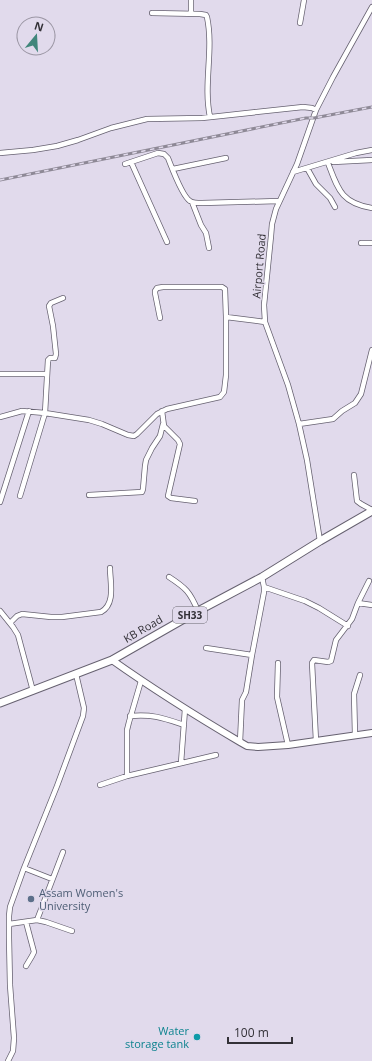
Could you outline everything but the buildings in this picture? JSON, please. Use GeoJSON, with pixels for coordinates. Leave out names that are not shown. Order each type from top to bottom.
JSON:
{"type":"FeatureCollection","features":[{"type":"Feature","properties":{"kind":"main road","name":"KB Road"},"geometry":{"type":"LineString","coordinates":[[0,703],[112,660],[198,610],[262,577],[320,541],[371,512]]}},
{"type":"Feature","properties":{"kind":"main road"},"geometry":{"type":"LineString","coordinates":[[112,660],[185,709],[247,746],[258,748],[288,745],[372,733]]}},
{"type":"Feature","properties":{"kind":"street"},"geometry":{"type":"LineString","coordinates":[[190,14],[191,0]]}},
{"type":"Feature","properties":{"kind":"street"},"geometry":{"type":"LineString","coordinates":[[300,23],[304,0]]}},
{"type":"Feature","properties":{"kind":"street","name":"Airport Road"},"geometry":{"type":"LineString","coordinates":[[320,541],[308,460],[299,424],[288,384],[265,322],[264,305],[270,236],[274,214],[293,172],[316,110],[372,7]]}},
{"type":"Feature","properties":{"kind":"street"},"geometry":{"type":"LineString","coordinates":[[152,13],[206,15],[208,19],[210,48],[207,98],[210,117]]}},
{"type":"Feature","properties":{"kind":"street"},"geometry":{"type":"LineString","coordinates":[[0,153],[57,146],[111,128],[147,119],[210,117],[303,107],[316,110]]}},
{"type":"Feature","properties":{"kind":"street"},"geometry":{"type":"LineString","coordinates":[[293,172],[327,163],[356,153],[372,150]]}},
{"type":"Feature","properties":{"kind":"street"},"geometry":{"type":"LineString","coordinates":[[125,164],[161,153],[168,158],[184,195],[189,201],[192,202],[279,201]]}},
{"type":"Feature","properties":{"kind":"street"},"geometry":{"type":"LineString","coordinates":[[173,169],[226,158]]}},
{"type":"Feature","properties":{"kind":"street"},"geometry":{"type":"LineString","coordinates":[[327,163],[372,160]]}},
{"type":"Feature","properties":{"kind":"street"},"geometry":{"type":"LineString","coordinates":[[131,162],[167,242]]}},
{"type":"Feature","properties":{"kind":"street"},"geometry":{"type":"LineString","coordinates":[[327,163],[340,191],[354,202],[365,207],[372,208]]}},
{"type":"Feature","properties":{"kind":"street"},"geometry":{"type":"LineString","coordinates":[[307,168],[316,184],[330,198],[335,207]]}},
{"type":"Feature","properties":{"kind":"street"},"geometry":{"type":"LineString","coordinates":[[192,202],[201,225],[206,233],[209,248]]}},
{"type":"Feature","properties":{"kind":"street"},"geometry":{"type":"LineString","coordinates":[[361,242],[372,243]]}},
{"type":"Feature","properties":{"kind":"street"},"geometry":{"type":"LineString","coordinates":[[0,417],[18,411],[45,413],[89,420],[131,436],[137,434],[162,411],[172,407],[220,397],[225,388],[226,375],[225,289],[157,288],[155,291],[160,318]]}},
{"type":"Feature","properties":{"kind":"street"},"geometry":{"type":"LineString","coordinates":[[20,496],[45,413],[46,374],[48,360],[50,358],[55,358],[56,354],[50,306],[51,302],[63,298]]}},
{"type":"Feature","properties":{"kind":"street"},"geometry":{"type":"LineString","coordinates":[[226,317],[265,322]]}},
{"type":"Feature","properties":{"kind":"street"},"geometry":{"type":"LineString","coordinates":[[299,424],[333,419],[357,400],[362,391],[372,350]]}},
{"type":"Feature","properties":{"kind":"street"},"geometry":{"type":"LineString","coordinates":[[0,374],[46,374]]}},
{"type":"Feature","properties":{"kind":"street"},"geometry":{"type":"LineString","coordinates":[[89,495],[142,492],[144,489],[146,462],[152,448],[160,436],[163,424],[162,411]]}},
{"type":"Feature","properties":{"kind":"street"},"geometry":{"type":"LineString","coordinates":[[0,502],[29,412]]}},
{"type":"Feature","properties":{"kind":"street"},"geometry":{"type":"LineString","coordinates":[[163,424],[180,444],[168,496],[171,498],[194,501]]}},
{"type":"Feature","properties":{"kind":"street"},"geometry":{"type":"LineString","coordinates":[[354,475],[357,501],[371,512]]}},
{"type":"Feature","properties":{"kind":"street"},"geometry":{"type":"LineString","coordinates":[[10,623],[17,616],[22,614],[62,617],[101,612],[108,605],[110,598],[110,568]]}},
{"type":"Feature","properties":{"kind":"street"},"geometry":{"type":"LineString","coordinates":[[169,577],[190,594],[198,610]]}},
{"type":"Feature","properties":{"kind":"street"},"geometry":{"type":"LineString","coordinates":[[240,742],[242,700],[246,692],[264,587],[262,577]]}},
{"type":"Feature","properties":{"kind":"street"},"geometry":{"type":"LineString","coordinates":[[316,741],[312,663],[314,660],[331,661],[336,640],[352,620],[358,603],[369,581]]}},
{"type":"Feature","properties":{"kind":"street"},"geometry":{"type":"LineString","coordinates":[[264,587],[305,601],[348,626]]}},
{"type":"Feature","properties":{"kind":"street"},"geometry":{"type":"LineString","coordinates":[[358,603],[372,605]]}},
{"type":"Feature","properties":{"kind":"street"},"geometry":{"type":"LineString","coordinates":[[0,611],[16,631],[20,641],[32,691]]}},
{"type":"Feature","properties":{"kind":"street"},"geometry":{"type":"LineString","coordinates":[[206,648],[252,655]]}},
{"type":"Feature","properties":{"kind":"street"},"geometry":{"type":"LineString","coordinates":[[278,663],[277,697],[288,745]]}},
{"type":"Feature","properties":{"kind":"street"},"geometry":{"type":"LineString","coordinates":[[8,1061],[13,1051],[14,1038],[10,985],[9,911],[11,902],[83,716],[84,708],[76,674]]}},
{"type":"Feature","properties":{"kind":"street"},"geometry":{"type":"LineString","coordinates":[[355,735],[354,694],[360,675]]}},
{"type":"Feature","properties":{"kind":"street"},"geometry":{"type":"LineString","coordinates":[[127,776],[127,730],[141,680]]}},
{"type":"Feature","properties":{"kind":"street"},"geometry":{"type":"LineString","coordinates":[[181,763],[185,709]]}},
{"type":"Feature","properties":{"kind":"street"},"geometry":{"type":"LineString","coordinates":[[130,716],[154,716],[184,725]]}},
{"type":"Feature","properties":{"kind":"street"},"geometry":{"type":"LineString","coordinates":[[100,785],[127,776],[216,755]]}},
{"type":"Feature","properties":{"kind":"street"},"geometry":{"type":"LineString","coordinates":[[36,920],[63,852]]}},
{"type":"Feature","properties":{"kind":"street"},"geometry":{"type":"LineString","coordinates":[[24,868],[52,879]]}},
{"type":"Feature","properties":{"kind":"street"},"geometry":{"type":"LineString","coordinates":[[8,924],[36,920],[72,931]]}},
{"type":"Feature","properties":{"kind":"street"},"geometry":{"type":"LineString","coordinates":[[26,922],[34,952],[26,966]]}},
{"type":"Feature","properties":{"kind":"railway"},"geometry":{"type":"LineString","coordinates":[[0,180],[306,118],[314,118],[372,107]]}},
{"type":"Feature","properties":{"kind":"place","name":"Assam Women's University"},"geometry":{"type":"Point","coordinates":[31,899]}},
{"type":"Feature","properties":{"kind":"place","name":"Water storage tank"},"geometry":{"type":"Point","coordinates":[197,1037]}}]}
